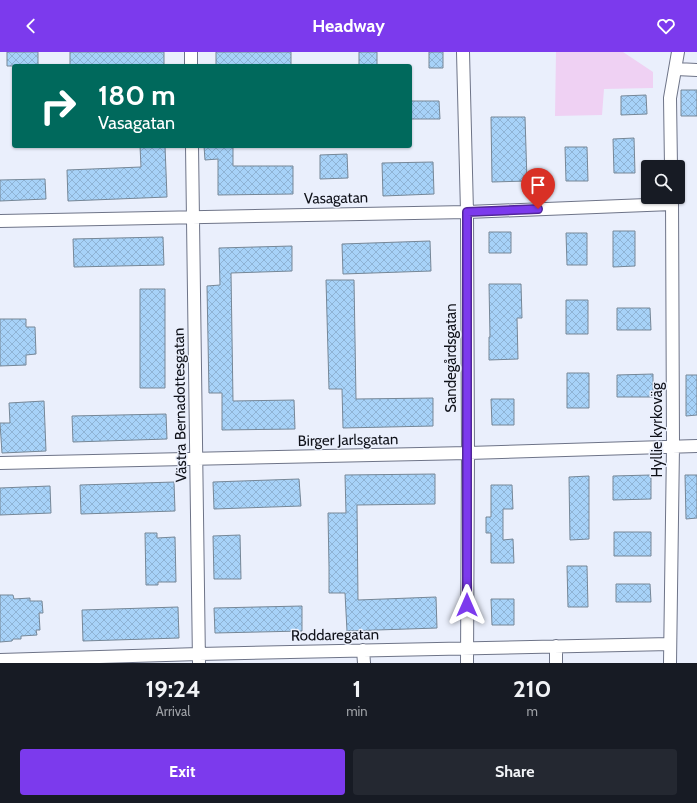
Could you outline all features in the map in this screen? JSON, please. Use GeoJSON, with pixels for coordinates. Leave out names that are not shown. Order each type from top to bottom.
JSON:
{"type":"FeatureCollection","features":[{"type":"Feature","properties":{"kind":"street"},"geometry":{"type":"LineString","coordinates":[[191,52],[191,64]]}},
{"type":"Feature","properties":{"kind":"street","name":"Sandegårdsgatan"},"geometry":{"type":"LineString","coordinates":[[463,52],[467,212],[467,663]]}},
{"type":"Feature","properties":{"kind":"street"},"geometry":{"type":"LineString","coordinates":[[671,160],[670,98],[678,52]]}},
{"type":"Feature","properties":{"kind":"street"},"geometry":{"type":"LineString","coordinates":[[676,68],[697,70]]}},
{"type":"Feature","properties":{"kind":"street","name":"Västra Bernadottesgatan"},"geometry":{"type":"LineString","coordinates":[[192,148],[199,658]]}},
{"type":"Feature","properties":{"kind":"street","name":"Vasagatan"},"geometry":{"type":"LineString","coordinates":[[0,221],[467,212],[641,203]]}},
{"type":"Feature","properties":{"kind":"street","name":"Hyllie kyrkoväg"},"geometry":{"type":"LineString","coordinates":[[670,663],[673,446],[672,204]]}},
{"type":"Feature","properties":{"kind":"street","name":"Birger Jarlsgatan"},"geometry":{"type":"LineString","coordinates":[[0,463],[468,453],[697,446]]}},
{"type":"Feature","properties":{"kind":"street","name":"Roddaregatan"},"geometry":{"type":"LineString","coordinates":[[0,660],[199,658],[363,650],[670,644]]}},
{"type":"Feature","properties":{"kind":"street"},"geometry":{"type":"LineString","coordinates":[[556,646],[556,663]]}},
{"type":"Feature","properties":{"kind":"street"},"geometry":{"type":"LineString","coordinates":[[363,650],[364,663]]}},
{"type":"Feature","properties":{"kind":"shaded area"},"geometry":{"type":"Polygon","coordinates":[[[556,52],[623,52],[653,72],[653,88],[604,89],[602,115],[555,116],[556,52]]]}},
{"type":"Feature","properties":{"kind":"building"},"geometry":{"type":"Polygon","coordinates":[[[7,52],[38,52],[38,64],[12,64],[12,66],[7,66],[7,52]]]}},
{"type":"Feature","properties":{"kind":"building"},"geometry":{"type":"Polygon","coordinates":[[[70,52],[164,52],[164,64],[70,64],[70,52]]]}},
{"type":"Feature","properties":{"kind":"building"},"geometry":{"type":"Polygon","coordinates":[[[216,52],[291,52],[291,64],[216,64],[216,52]]]}},
{"type":"Feature","properties":{"kind":"building"},"geometry":{"type":"Polygon","coordinates":[[[359,52],[377,52],[377,64],[359,64],[359,52]]]}},
{"type":"Feature","properties":{"kind":"building"},"geometry":{"type":"Polygon","coordinates":[[[429,52],[443,52],[443,68],[429,68],[429,52]]]}},
{"type":"Feature","properties":{"kind":"building"},"geometry":{"type":"Polygon","coordinates":[[[681,90],[697,90],[697,116],[681,116],[681,90]]]}},
{"type":"Feature","properties":{"kind":"building"},"geometry":{"type":"Polygon","coordinates":[[[646,95],[647,114],[621,115],[621,96],[646,95]]]}},
{"type":"Feature","properties":{"kind":"building"},"geometry":{"type":"Polygon","coordinates":[[[412,101],[439,101],[440,119],[412,119],[412,101]]]}},
{"type":"Feature","properties":{"kind":"building"},"geometry":{"type":"Polygon","coordinates":[[[491,117],[525,117],[527,181],[492,182],[491,117]]]}},
{"type":"Feature","properties":{"kind":"building"},"geometry":{"type":"Polygon","coordinates":[[[634,138],[635,173],[614,173],[613,139],[634,138]]]}},
{"type":"Feature","properties":{"kind":"building"},"geometry":{"type":"Polygon","coordinates":[[[565,147],[587,147],[588,181],[566,181],[565,147]]]}},
{"type":"Feature","properties":{"kind":"building"},"geometry":{"type":"Polygon","coordinates":[[[140,148],[165,148],[167,197],[68,201],[67,170],[141,167],[140,148]]]}},
{"type":"Feature","properties":{"kind":"building"},"geometry":{"type":"Polygon","coordinates":[[[204,148],[233,148],[233,166],[293,166],[293,194],[218,195],[218,159],[205,160],[204,148]]]}},
{"type":"Feature","properties":{"kind":"building"},"geometry":{"type":"Polygon","coordinates":[[[347,154],[348,178],[320,179],[320,155],[347,154]]]}},
{"type":"Feature","properties":{"kind":"building"},"geometry":{"type":"Polygon","coordinates":[[[433,162],[434,194],[383,196],[382,163],[433,162]]]}},
{"type":"Feature","properties":{"kind":"building"},"geometry":{"type":"Polygon","coordinates":[[[45,179],[46,199],[0,201],[0,180],[45,179]]]}},
{"type":"Feature","properties":{"kind":"building"},"geometry":{"type":"Polygon","coordinates":[[[613,231],[635,231],[635,266],[613,267],[613,231]]]}},
{"type":"Feature","properties":{"kind":"building"},"geometry":{"type":"Polygon","coordinates":[[[489,232],[511,232],[511,253],[489,253],[489,232]]]}},
{"type":"Feature","properties":{"kind":"building"},"geometry":{"type":"Polygon","coordinates":[[[566,233],[587,233],[587,265],[567,265],[566,233]]]}},
{"type":"Feature","properties":{"kind":"building"},"geometry":{"type":"Polygon","coordinates":[[[163,237],[164,265],[74,267],[73,239],[163,237]]]}},
{"type":"Feature","properties":{"kind":"building"},"geometry":{"type":"Polygon","coordinates":[[[430,241],[431,271],[343,274],[342,244],[430,241]]]}},
{"type":"Feature","properties":{"kind":"building"},"geometry":{"type":"Polygon","coordinates":[[[292,246],[292,271],[231,273],[233,401],[294,400],[295,429],[222,430],[222,393],[209,393],[207,286],[220,285],[219,248],[292,246]]]}},
{"type":"Feature","properties":{"kind":"building"},"geometry":{"type":"Polygon","coordinates":[[[326,280],[354,280],[356,399],[433,398],[433,426],[343,428],[342,389],[329,389],[326,280]]]}},
{"type":"Feature","properties":{"kind":"building"},"geometry":{"type":"Polygon","coordinates":[[[489,284],[521,284],[522,318],[517,318],[518,359],[489,360],[489,284]]]}},
{"type":"Feature","properties":{"kind":"building"},"geometry":{"type":"Polygon","coordinates":[[[140,289],[165,289],[165,388],[140,388],[140,289]]]}},
{"type":"Feature","properties":{"kind":"building"},"geometry":{"type":"Polygon","coordinates":[[[566,300],[588,300],[588,334],[566,334],[566,300]]]}},
{"type":"Feature","properties":{"kind":"building"},"geometry":{"type":"Polygon","coordinates":[[[617,308],[650,308],[651,330],[617,330],[617,308]]]}},
{"type":"Feature","properties":{"kind":"building"},"geometry":{"type":"Polygon","coordinates":[[[0,319],[26,319],[26,327],[35,327],[36,354],[26,355],[26,365],[0,366],[0,319]]]}},
{"type":"Feature","properties":{"kind":"building"},"geometry":{"type":"Polygon","coordinates":[[[567,373],[589,373],[589,408],[567,408],[567,373]]]}},
{"type":"Feature","properties":{"kind":"building"},"geometry":{"type":"Polygon","coordinates":[[[653,374],[653,397],[617,397],[617,375],[653,374]]]}},
{"type":"Feature","properties":{"kind":"building"},"geometry":{"type":"Polygon","coordinates":[[[686,375],[697,375],[697,415],[686,416],[686,375]]]}},
{"type":"Feature","properties":{"kind":"building"},"geometry":{"type":"Polygon","coordinates":[[[491,399],[514,399],[514,425],[492,425],[491,399]]]}},
{"type":"Feature","properties":{"kind":"building"},"geometry":{"type":"Polygon","coordinates":[[[44,401],[46,451],[2,453],[0,423],[10,423],[9,403],[44,401]]]}},
{"type":"Feature","properties":{"kind":"building"},"geometry":{"type":"Polygon","coordinates":[[[166,414],[167,439],[73,442],[72,416],[166,414]]]}},
{"type":"Feature","properties":{"kind":"building"},"geometry":{"type":"Polygon","coordinates":[[[435,474],[435,504],[357,505],[358,600],[436,597],[437,628],[347,631],[345,593],[329,593],[328,513],[346,513],[345,475],[435,474]]]}},
{"type":"Feature","properties":{"kind":"building"},"geometry":{"type":"Polygon","coordinates":[[[651,475],[651,499],[613,500],[613,476],[651,475]]]}},
{"type":"Feature","properties":{"kind":"building"},"geometry":{"type":"Polygon","coordinates":[[[685,475],[697,475],[697,518],[686,519],[685,475]]]}},
{"type":"Feature","properties":{"kind":"building"},"geometry":{"type":"Polygon","coordinates":[[[589,476],[589,539],[570,540],[569,477],[589,476]]]}},
{"type":"Feature","properties":{"kind":"building"},"geometry":{"type":"Polygon","coordinates":[[[299,479],[301,506],[214,509],[213,482],[299,479]]]}},
{"type":"Feature","properties":{"kind":"building"},"geometry":{"type":"Polygon","coordinates":[[[174,482],[175,511],[81,514],[80,485],[174,482]]]}},
{"type":"Feature","properties":{"kind":"building"},"geometry":{"type":"Polygon","coordinates":[[[491,485],[512,485],[513,509],[503,509],[503,540],[513,539],[514,563],[491,563],[491,533],[486,533],[486,517],[491,517],[491,485]]]}},
{"type":"Feature","properties":{"kind":"building"},"geometry":{"type":"Polygon","coordinates":[[[50,486],[51,513],[0,515],[0,488],[50,486]]]}},
{"type":"Feature","properties":{"kind":"building"},"geometry":{"type":"Polygon","coordinates":[[[614,532],[651,532],[651,556],[614,556],[614,532]]]}},
{"type":"Feature","properties":{"kind":"building"},"geometry":{"type":"Polygon","coordinates":[[[145,533],[157,533],[157,538],[175,537],[176,582],[158,582],[158,585],[146,585],[145,533]]]}},
{"type":"Feature","properties":{"kind":"building"},"geometry":{"type":"Polygon","coordinates":[[[240,535],[241,579],[214,579],[213,536],[240,535]]]}},
{"type":"Feature","properties":{"kind":"building"},"geometry":{"type":"Polygon","coordinates":[[[567,566],[587,566],[588,607],[568,607],[567,566]]]}},
{"type":"Feature","properties":{"kind":"building"},"geometry":{"type":"Polygon","coordinates":[[[616,584],[650,584],[651,602],[616,602],[616,584]]]}},
{"type":"Feature","properties":{"kind":"building"},"geometry":{"type":"Polygon","coordinates":[[[0,595],[13,595],[14,599],[30,598],[30,601],[42,601],[43,613],[39,613],[40,630],[36,630],[37,635],[21,636],[21,639],[0,642],[0,595]]]}},
{"type":"Feature","properties":{"kind":"building"},"geometry":{"type":"Polygon","coordinates":[[[491,599],[514,599],[514,625],[492,625],[491,599]]]}},
{"type":"Feature","properties":{"kind":"building"},"geometry":{"type":"Polygon","coordinates":[[[302,606],[302,631],[215,633],[214,608],[302,606]]]}},
{"type":"Feature","properties":{"kind":"building"},"geometry":{"type":"Polygon","coordinates":[[[178,607],[179,638],[83,641],[82,610],[178,607]]]}},
{"type":"Feature","properties":{"kind":"route"},"geometry":{"type":"LineString","coordinates":[[467,605],[467,212],[538,209]]}}]}
